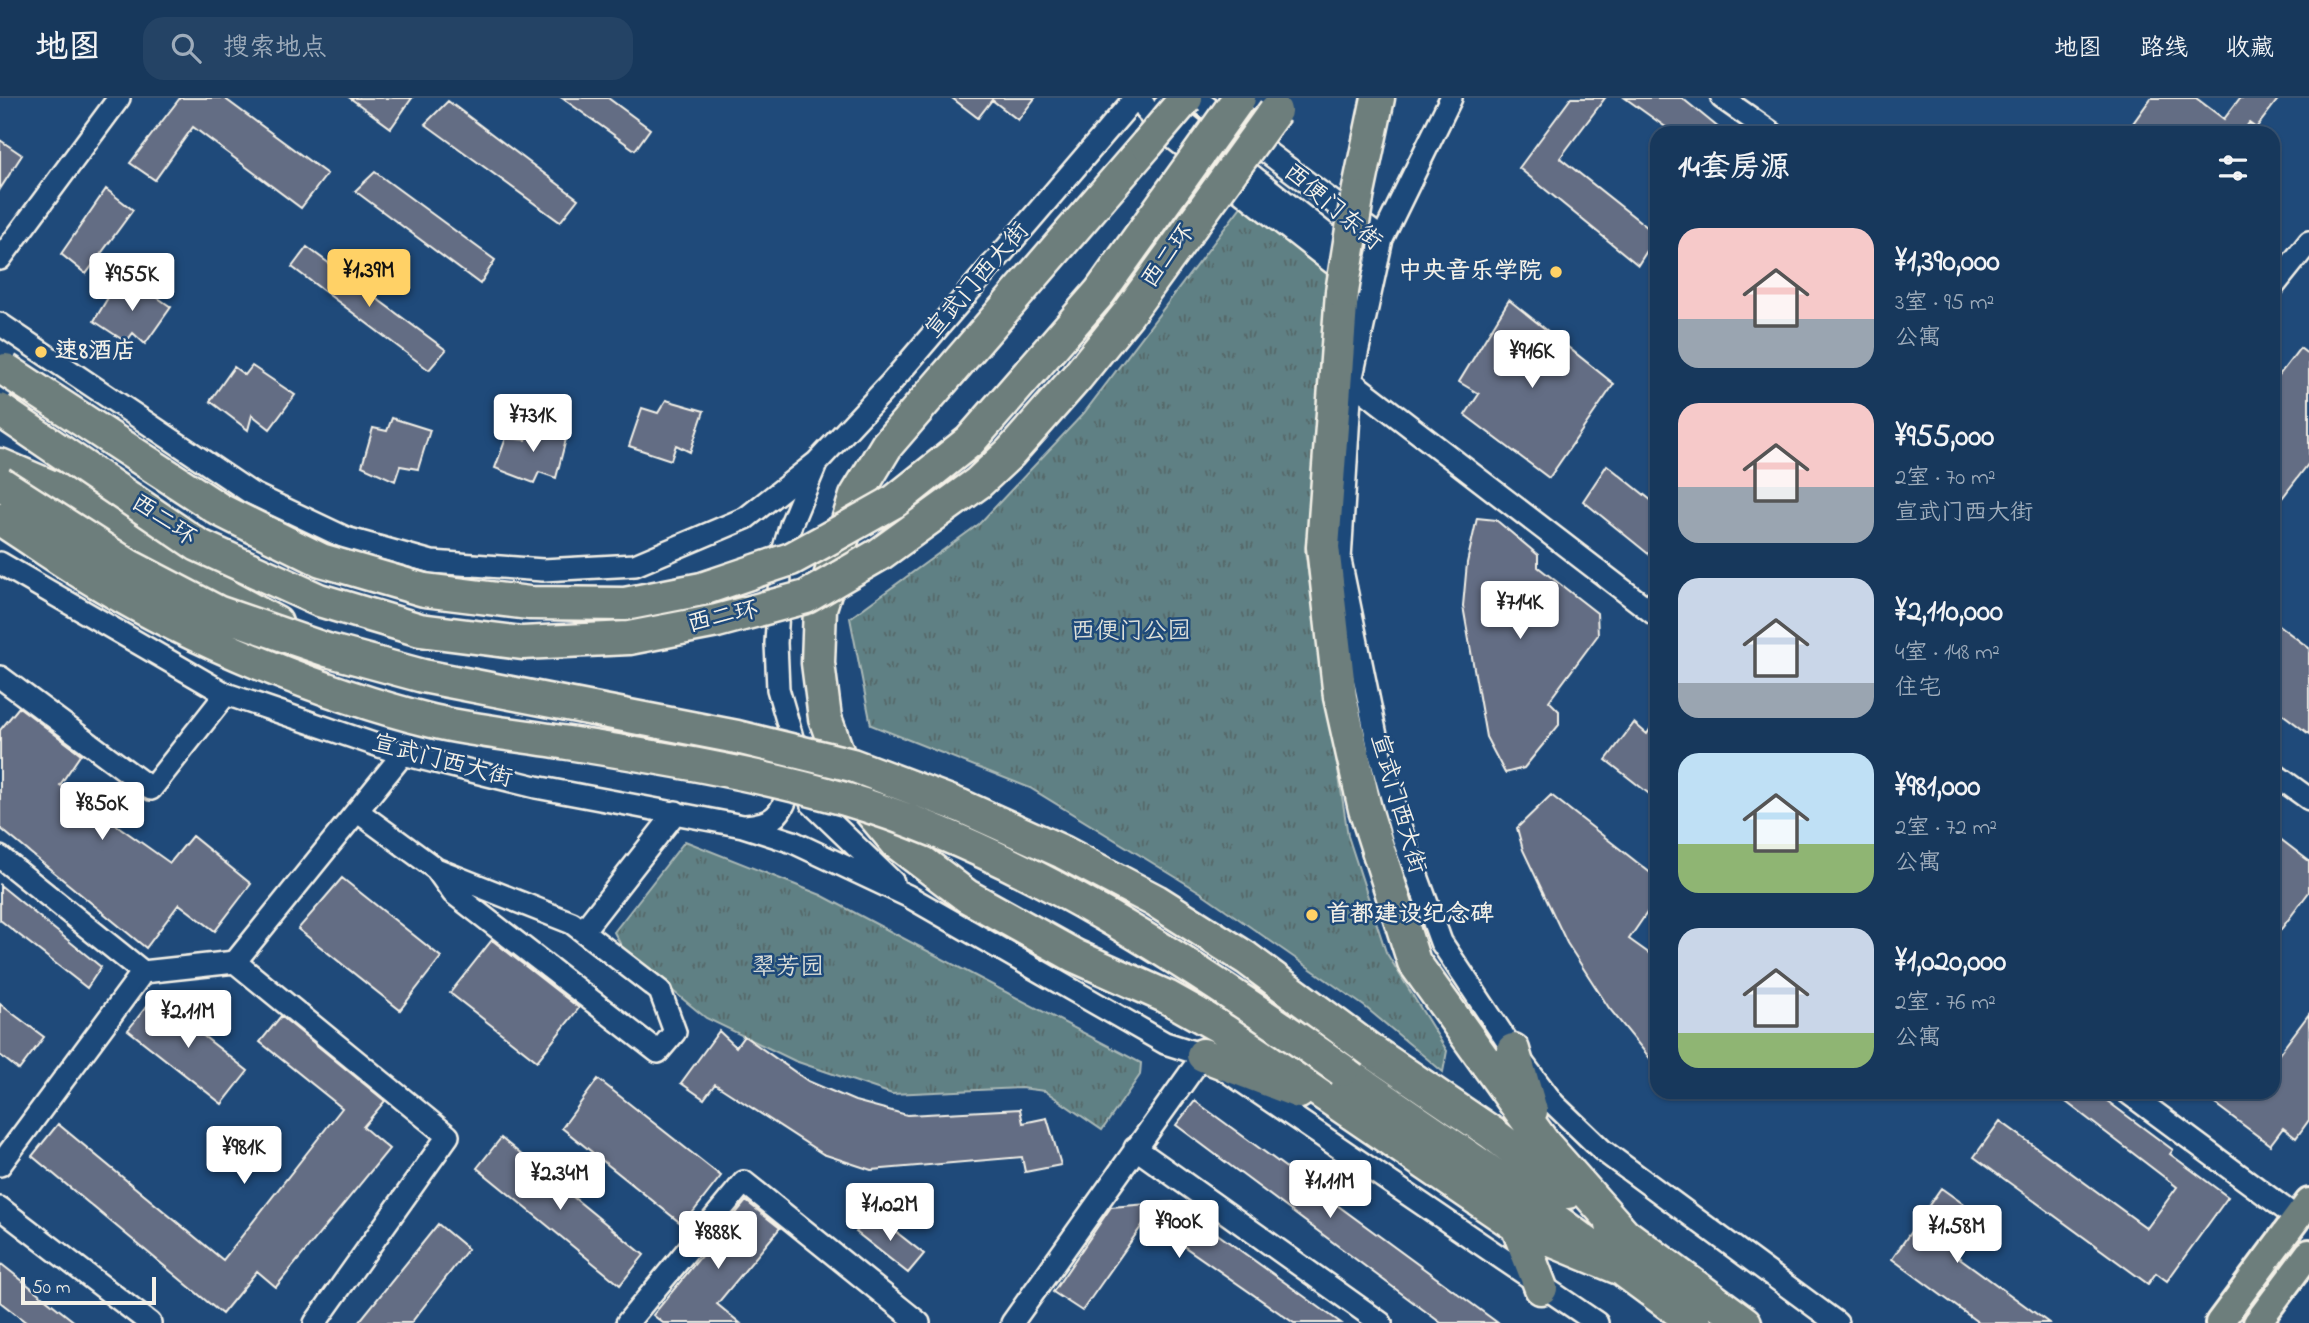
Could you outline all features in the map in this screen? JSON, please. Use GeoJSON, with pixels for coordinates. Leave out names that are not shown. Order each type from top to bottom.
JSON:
{"type":"FeatureCollection","features":[{"type":"Feature","properties":{"kind":"highway"},"geometry":{"type":"LineString","coordinates":[[1186,98],[887,445],[856,496],[820,608],[818,663],[825,718],[850,786],[897,843],[957,888],[1075,956],[1167,997],[1249,1043],[1517,1226],[1626,1270]]}},
{"type":"Feature","properties":{"kind":"highway","name":"西二环"},"geometry":{"type":"LineString","coordinates":[[0,367],[220,510],[321,560],[424,590],[529,603],[625,604],[702,589],[791,559],[824,541],[895,501],[970,441],[1100,292],[1239,98]]}},
{"type":"Feature","properties":{"kind":"highway"},"geometry":{"type":"LineString","coordinates":[[1378,98],[1357,198],[1342,292],[1323,547],[1329,621],[1351,754],[1414,962],[1545,1144],[1627,1237]]}},
{"type":"Feature","properties":{"kind":"highway","name":"西二环"},"geometry":{"type":"LineString","coordinates":[[0,410],[198,545],[319,600],[420,630],[522,643],[629,638],[718,621],[806,597],[901,540],[986,475],[1069,387],[1127,315],[1280,105]]}},
{"type":"Feature","properties":{"kind":"highway"},"geometry":{"type":"LineString","coordinates":[[0,465],[75,497],[228,597],[327,650]]}},
{"type":"Feature","properties":{"kind":"highway"},"geometry":{"type":"LineString","coordinates":[[0,484],[129,566],[217,612],[327,650],[423,676],[725,735],[852,765],[961,806],[1063,852],[1156,901],[1246,958],[1373,1052],[1492,1133],[1745,1323]]}},
{"type":"Feature","properties":{"kind":"highway","name":"宣武门西大街"},"geometry":{"type":"LineString","coordinates":[[0,519],[100,584],[204,638],[315,684],[433,721],[731,769],[848,800],[951,837],[1046,884],[1221,985],[1626,1270],[1695,1323]]}},
{"type":"Feature","properties":{"kind":"highway"},"geometry":{"type":"LineString","coordinates":[[1513,1050],[1526,1099],[1545,1144]]}},
{"type":"Feature","properties":{"kind":"highway"},"geometry":{"type":"LineString","coordinates":[[1203,1055],[1349,1111]]}},
{"type":"Feature","properties":{"kind":"highway"},"geometry":{"type":"LineString","coordinates":[[1517,1226],[1541,1288]]}},
{"type":"Feature","properties":{"kind":"main road"},"geometry":{"type":"LineString","coordinates":[[2219,1323],[2303,1210]]}},
{"type":"Feature","properties":{"kind":"main road"},"geometry":{"type":"LineString","coordinates":[[2257,1323],[2309,1253]]}},
{"type":"Feature","properties":{"kind":"street"},"geometry":{"type":"LineString","coordinates":[[0,259],[119,98]]}},
{"type":"Feature","properties":{"kind":"street","name":"西便门东街"},"geometry":{"type":"LineString","coordinates":[[1140,98],[1166,107],[1360,261],[1374,282]]}},
{"type":"Feature","properties":{"kind":"street","name":"宣武门西大街"},"geometry":{"type":"LineString","coordinates":[[0,324],[251,493],[346,538],[432,562],[543,570],[635,565],[746,518],[817,462],[1140,98]]}},
{"type":"Feature","properties":{"kind":"street"},"geometry":{"type":"LineString","coordinates":[[1195,98],[1382,239]]}},
{"type":"Feature","properties":{"kind":"street","name":"宣武门西大街"},"geometry":{"type":"LineString","coordinates":[[1451,98],[1382,239],[1351,381],[1340,560],[1380,755],[1404,840],[1441,942],[1513,1050],[1555,1104],[1602,1150],[1837,1323]]}},
{"type":"Feature","properties":{"kind":"street"},"geometry":{"type":"LineString","coordinates":[[1722,98],[1762,126]]}},
{"type":"Feature","properties":{"kind":"street"},"geometry":{"type":"LineString","coordinates":[[2280,278],[2309,242]]}},
{"type":"Feature","properties":{"kind":"street"},"geometry":{"type":"LineString","coordinates":[[1351,381],[1650,611]]}},
{"type":"Feature","properties":{"kind":"street","name":"宣武门西大街"},"geometry":{"type":"LineString","coordinates":[[817,462],[784,544],[778,579],[778,689],[811,803],[908,896]]}},
{"type":"Feature","properties":{"kind":"street","name":"宣武门西大街"},"geometry":{"type":"LineString","coordinates":[[1,565],[226,694],[403,754],[536,787],[743,826],[793,842],[908,896],[1165,1043],[1203,1055],[1586,1320]]}},
{"type":"Feature","properties":{"kind":"street"},"geometry":{"type":"LineString","coordinates":[[0,677],[151,789],[226,694]]}},
{"type":"Feature","properties":{"kind":"street"},"geometry":{"type":"LineString","coordinates":[[0,857],[143,972],[235,962],[403,754]]}},
{"type":"Feature","properties":{"kind":"street"},"geometry":{"type":"LineString","coordinates":[[743,826],[765,825],[778,816],[801,766]]}},
{"type":"Feature","properties":{"kind":"street"},"geometry":{"type":"LineString","coordinates":[[2280,777],[2309,799]]}},
{"type":"Feature","properties":{"kind":"street"},"geometry":{"type":"LineString","coordinates":[[357,811],[436,869],[572,923],[660,992],[675,1032],[658,1052],[453,893],[436,869]]}},
{"type":"Feature","properties":{"kind":"street"},"geometry":{"type":"LineString","coordinates":[[583,931],[676,812]]}},
{"type":"Feature","properties":{"kind":"street"},"geometry":{"type":"LineString","coordinates":[[235,962],[448,1136],[315,1323]]}},
{"type":"Feature","properties":{"kind":"street"},"geometry":{"type":"LineString","coordinates":[[0,1165],[143,972]]}},
{"type":"Feature","properties":{"kind":"street"},"geometry":{"type":"LineString","coordinates":[[1012,1323],[1203,1055]]}},
{"type":"Feature","properties":{"kind":"street"},"geometry":{"type":"LineString","coordinates":[[2137,1099],[2303,1210]]}},
{"type":"Feature","properties":{"kind":"street"},"geometry":{"type":"LineString","coordinates":[[1135,1148],[1381,1323]]}},
{"type":"Feature","properties":{"kind":"street"},"geometry":{"type":"LineString","coordinates":[[627,1323],[744,1182],[919,1323]]}},
{"type":"Feature","properties":{"kind":"street"},"geometry":{"type":"LineString","coordinates":[[0,1208],[150,1323]]}},
{"type":"Feature","properties":{"kind":"green space","name":"西便门公园"},"geometry":{"type":"Polygon","coordinates":[[[1243,204],[1339,281],[1305,551],[1348,836],[1386,952],[1447,1051],[1443,1072],[1364,1006],[1200,892],[1030,788],[871,725],[850,618],[979,524],[1084,413],[1243,204]]]}},
{"type":"Feature","properties":{"kind":"green space","name":"翠芳园"},"geometry":{"type":"Polygon","coordinates":[[[685,841],[821,895],[1141,1063],[1140,1075],[1102,1130],[1045,1091],[1021,1088],[892,1094],[795,1061],[706,1018],[624,951],[614,932],[685,841]]]}},
{"type":"Feature","properties":{"kind":"building"},"geometry":{"type":"Polygon","coordinates":[[[180,98],[224,98],[327,174],[301,208],[193,127],[155,180],[130,163],[180,98]]]}},
{"type":"Feature","properties":{"kind":"building"},"geometry":{"type":"Polygon","coordinates":[[[350,98],[412,98],[391,128],[350,98]]]}},
{"type":"Feature","properties":{"kind":"building"},"geometry":{"type":"Polygon","coordinates":[[[562,98],[608,98],[650,129],[635,150],[562,98]]]}},
{"type":"Feature","properties":{"kind":"building"},"geometry":{"type":"Polygon","coordinates":[[[952,98],[1035,98],[1018,120],[992,100],[978,118],[952,98]]]}},
{"type":"Feature","properties":{"kind":"building"},"geometry":{"type":"Polygon","coordinates":[[[1571,98],[1605,98],[1560,158],[1650,229],[1650,246],[1638,265],[1519,168],[1571,98]]]}},
{"type":"Feature","properties":{"kind":"building"},"geometry":{"type":"Polygon","coordinates":[[[1625,98],[1682,98],[1716,126],[1664,126],[1625,98]]]}},
{"type":"Feature","properties":{"kind":"building"},"geometry":{"type":"Polygon","coordinates":[[[2151,98],[2196,98],[2224,119],[2240,98],[2279,98],[2258,126],[2249,123],[2247,126],[2131,126],[2151,98]]]}},
{"type":"Feature","properties":{"kind":"building"},"geometry":{"type":"Polygon","coordinates":[[[448,101],[578,199],[560,222],[425,124],[448,101]]]}},
{"type":"Feature","properties":{"kind":"building"},"geometry":{"type":"Polygon","coordinates":[[[0,140],[22,155],[0,189],[0,140]]]}},
{"type":"Feature","properties":{"kind":"building"},"geometry":{"type":"Polygon","coordinates":[[[375,172],[495,260],[480,284],[355,191],[375,172]]]}},
{"type":"Feature","properties":{"kind":"building"},"geometry":{"type":"Polygon","coordinates":[[[106,189],[133,210],[86,274],[61,254],[106,189]]]}},
{"type":"Feature","properties":{"kind":"building"},"geometry":{"type":"Polygon","coordinates":[[[307,247],[446,350],[429,370],[292,267],[307,247]]]}},
{"type":"Feature","properties":{"kind":"building"},"geometry":{"type":"Polygon","coordinates":[[[132,280],[171,307],[145,344],[133,333],[126,342],[94,321],[115,286],[125,293],[132,280]]]}},
{"type":"Feature","properties":{"kind":"building"},"geometry":{"type":"Polygon","coordinates":[[[1509,300],[1614,384],[1549,478],[1465,415],[1479,394],[1459,382],[1509,300]]]}},
{"type":"Feature","properties":{"kind":"building"},"geometry":{"type":"Polygon","coordinates":[[[2300,348],[2309,355],[2309,463],[2280,501],[2280,374],[2300,348]]]}},
{"type":"Feature","properties":{"kind":"building"},"geometry":{"type":"Polygon","coordinates":[[[252,366],[295,395],[270,429],[252,415],[248,430],[210,401],[234,367],[245,375],[252,366]]]}},
{"type":"Feature","properties":{"kind":"building"},"geometry":{"type":"Polygon","coordinates":[[[666,400],[704,411],[690,452],[676,445],[671,460],[629,446],[642,408],[658,413],[666,400]]]}},
{"type":"Feature","properties":{"kind":"building"},"geometry":{"type":"Polygon","coordinates":[[[392,418],[430,430],[418,469],[400,466],[395,481],[362,466],[373,428],[387,431],[392,418]]]}},
{"type":"Feature","properties":{"kind":"building"},"geometry":{"type":"Polygon","coordinates":[[[532,424],[567,435],[556,478],[539,472],[534,483],[495,468],[506,438],[526,440],[532,424]]]}},
{"type":"Feature","properties":{"kind":"building"},"geometry":{"type":"Polygon","coordinates":[[[1607,465],[1650,499],[1650,555],[1583,501],[1607,465]]]}},
{"type":"Feature","properties":{"kind":"building"},"geometry":{"type":"Polygon","coordinates":[[[1477,518],[1496,520],[1538,555],[1538,567],[1597,613],[1598,635],[1549,701],[1559,711],[1559,725],[1524,768],[1505,773],[1486,737],[1463,606],[1467,563],[1477,518]]]}},
{"type":"Feature","properties":{"kind":"building"},"geometry":{"type":"Polygon","coordinates":[[[2280,626],[2309,648],[2309,734],[2280,712],[2280,626]]]}},
{"type":"Feature","properties":{"kind":"building"},"geometry":{"type":"Polygon","coordinates":[[[19,707],[81,754],[60,785],[170,863],[192,836],[251,884],[215,931],[179,904],[146,948],[0,828],[0,730],[19,707]]]}},
{"type":"Feature","properties":{"kind":"building"},"geometry":{"type":"Polygon","coordinates":[[[1634,723],[1647,734],[1650,729],[1650,795],[1606,760],[1634,723]]]}},
{"type":"Feature","properties":{"kind":"building"},"geometry":{"type":"Polygon","coordinates":[[[1551,795],[1650,873],[1650,908],[1629,939],[1650,954],[1650,1058],[1609,1008],[1567,943],[1523,850],[1517,828],[1551,795]]]}},
{"type":"Feature","properties":{"kind":"building"},"geometry":{"type":"Polygon","coordinates":[[[2280,839],[2309,861],[2309,892],[2280,931],[2280,839]]]}},
{"type":"Feature","properties":{"kind":"building"},"geometry":{"type":"Polygon","coordinates":[[[342,878],[441,957],[400,1010],[298,929],[342,878]]]}},
{"type":"Feature","properties":{"kind":"building"},"geometry":{"type":"Polygon","coordinates":[[[0,885],[101,967],[87,988],[0,920],[0,885]]]}},
{"type":"Feature","properties":{"kind":"building"},"geometry":{"type":"Polygon","coordinates":[[[492,940],[579,1008],[537,1061],[450,993],[492,940]]]}},
{"type":"Feature","properties":{"kind":"building"},"geometry":{"type":"Polygon","coordinates":[[[154,997],[248,1071],[222,1104],[128,1030],[154,997]]]}},
{"type":"Feature","properties":{"kind":"building"},"geometry":{"type":"Polygon","coordinates":[[[0,1004],[44,1037],[19,1070],[0,1055],[0,1004]]]}},
{"type":"Feature","properties":{"kind":"building"},"geometry":{"type":"Polygon","coordinates":[[[2309,1014],[2309,1120],[2296,1138],[2283,1128],[2270,1145],[2208,1099],[2280,1099],[2280,1053],[2309,1014]]]}},
{"type":"Feature","properties":{"kind":"building"},"geometry":{"type":"Polygon","coordinates":[[[281,1016],[385,1101],[363,1127],[389,1149],[276,1287],[257,1271],[222,1314],[32,1156],[58,1124],[223,1260],[342,1108],[260,1042],[281,1016]]]}},
{"type":"Feature","properties":{"kind":"building"},"geometry":{"type":"Polygon","coordinates":[[[719,1031],[736,1047],[744,1036],[808,1081],[855,1101],[907,1115],[1020,1109],[1023,1123],[1047,1118],[1061,1165],[1025,1172],[1022,1157],[871,1170],[823,1154],[715,1084],[704,1099],[681,1083],[719,1031]]]}},
{"type":"Feature","properties":{"kind":"building"},"geometry":{"type":"Polygon","coordinates":[[[598,1079],[721,1176],[683,1225],[562,1128],[598,1079]]]}},
{"type":"Feature","properties":{"kind":"building"},"geometry":{"type":"Polygon","coordinates":[[[2062,1099],[2104,1099],[2173,1150],[2170,1154],[2228,1197],[2167,1281],[2156,1273],[2148,1284],[1974,1157],[2000,1121],[2147,1228],[2177,1187],[2062,1099]]]}},
{"type":"Feature","properties":{"kind":"building"},"geometry":{"type":"Polygon","coordinates":[[[1195,1101],[1498,1323],[1441,1323],[1176,1125],[1195,1101]]]}},
{"type":"Feature","properties":{"kind":"building"},"geometry":{"type":"Polygon","coordinates":[[[501,1138],[644,1255],[620,1285],[477,1168],[501,1138]]]}},
{"type":"Feature","properties":{"kind":"building"},"geometry":{"type":"Polygon","coordinates":[[[1941,1188],[1979,1215],[1953,1253],[2049,1323],[1979,1323],[1892,1259],[1941,1188]]]}},
{"type":"Feature","properties":{"kind":"building"},"geometry":{"type":"Polygon","coordinates":[[[746,1201],[780,1228],[717,1304],[740,1323],[663,1323],[653,1315],[746,1201]]]}},
{"type":"Feature","properties":{"kind":"building"},"geometry":{"type":"Polygon","coordinates":[[[1173,1202],[1341,1323],[1294,1323],[1146,1220],[1082,1311],[1053,1292],[1111,1207],[1173,1202]]]}},
{"type":"Feature","properties":{"kind":"building"},"geometry":{"type":"Polygon","coordinates":[[[872,1213],[924,1254],[908,1273],[856,1232],[872,1213]]]}},
{"type":"Feature","properties":{"kind":"building"},"geometry":{"type":"Polygon","coordinates":[[[438,1224],[468,1249],[411,1323],[358,1323],[438,1224]]]}},
{"type":"Feature","properties":{"kind":"building"},"geometry":{"type":"Polygon","coordinates":[[[0,1263],[76,1323],[27,1323],[0,1302],[0,1263]]]}},
{"type":"Feature","properties":{"kind":"place","name":"中央音乐学院"},"geometry":{"type":"Point","coordinates":[1556,272]}},
{"type":"Feature","properties":{"kind":"place","name":"速8酒店"},"geometry":{"type":"Point","coordinates":[41,352]}},
{"type":"Feature","properties":{"kind":"place","name":"首都建设纪念碑"},"geometry":{"type":"Point","coordinates":[1312,915]}}]}
